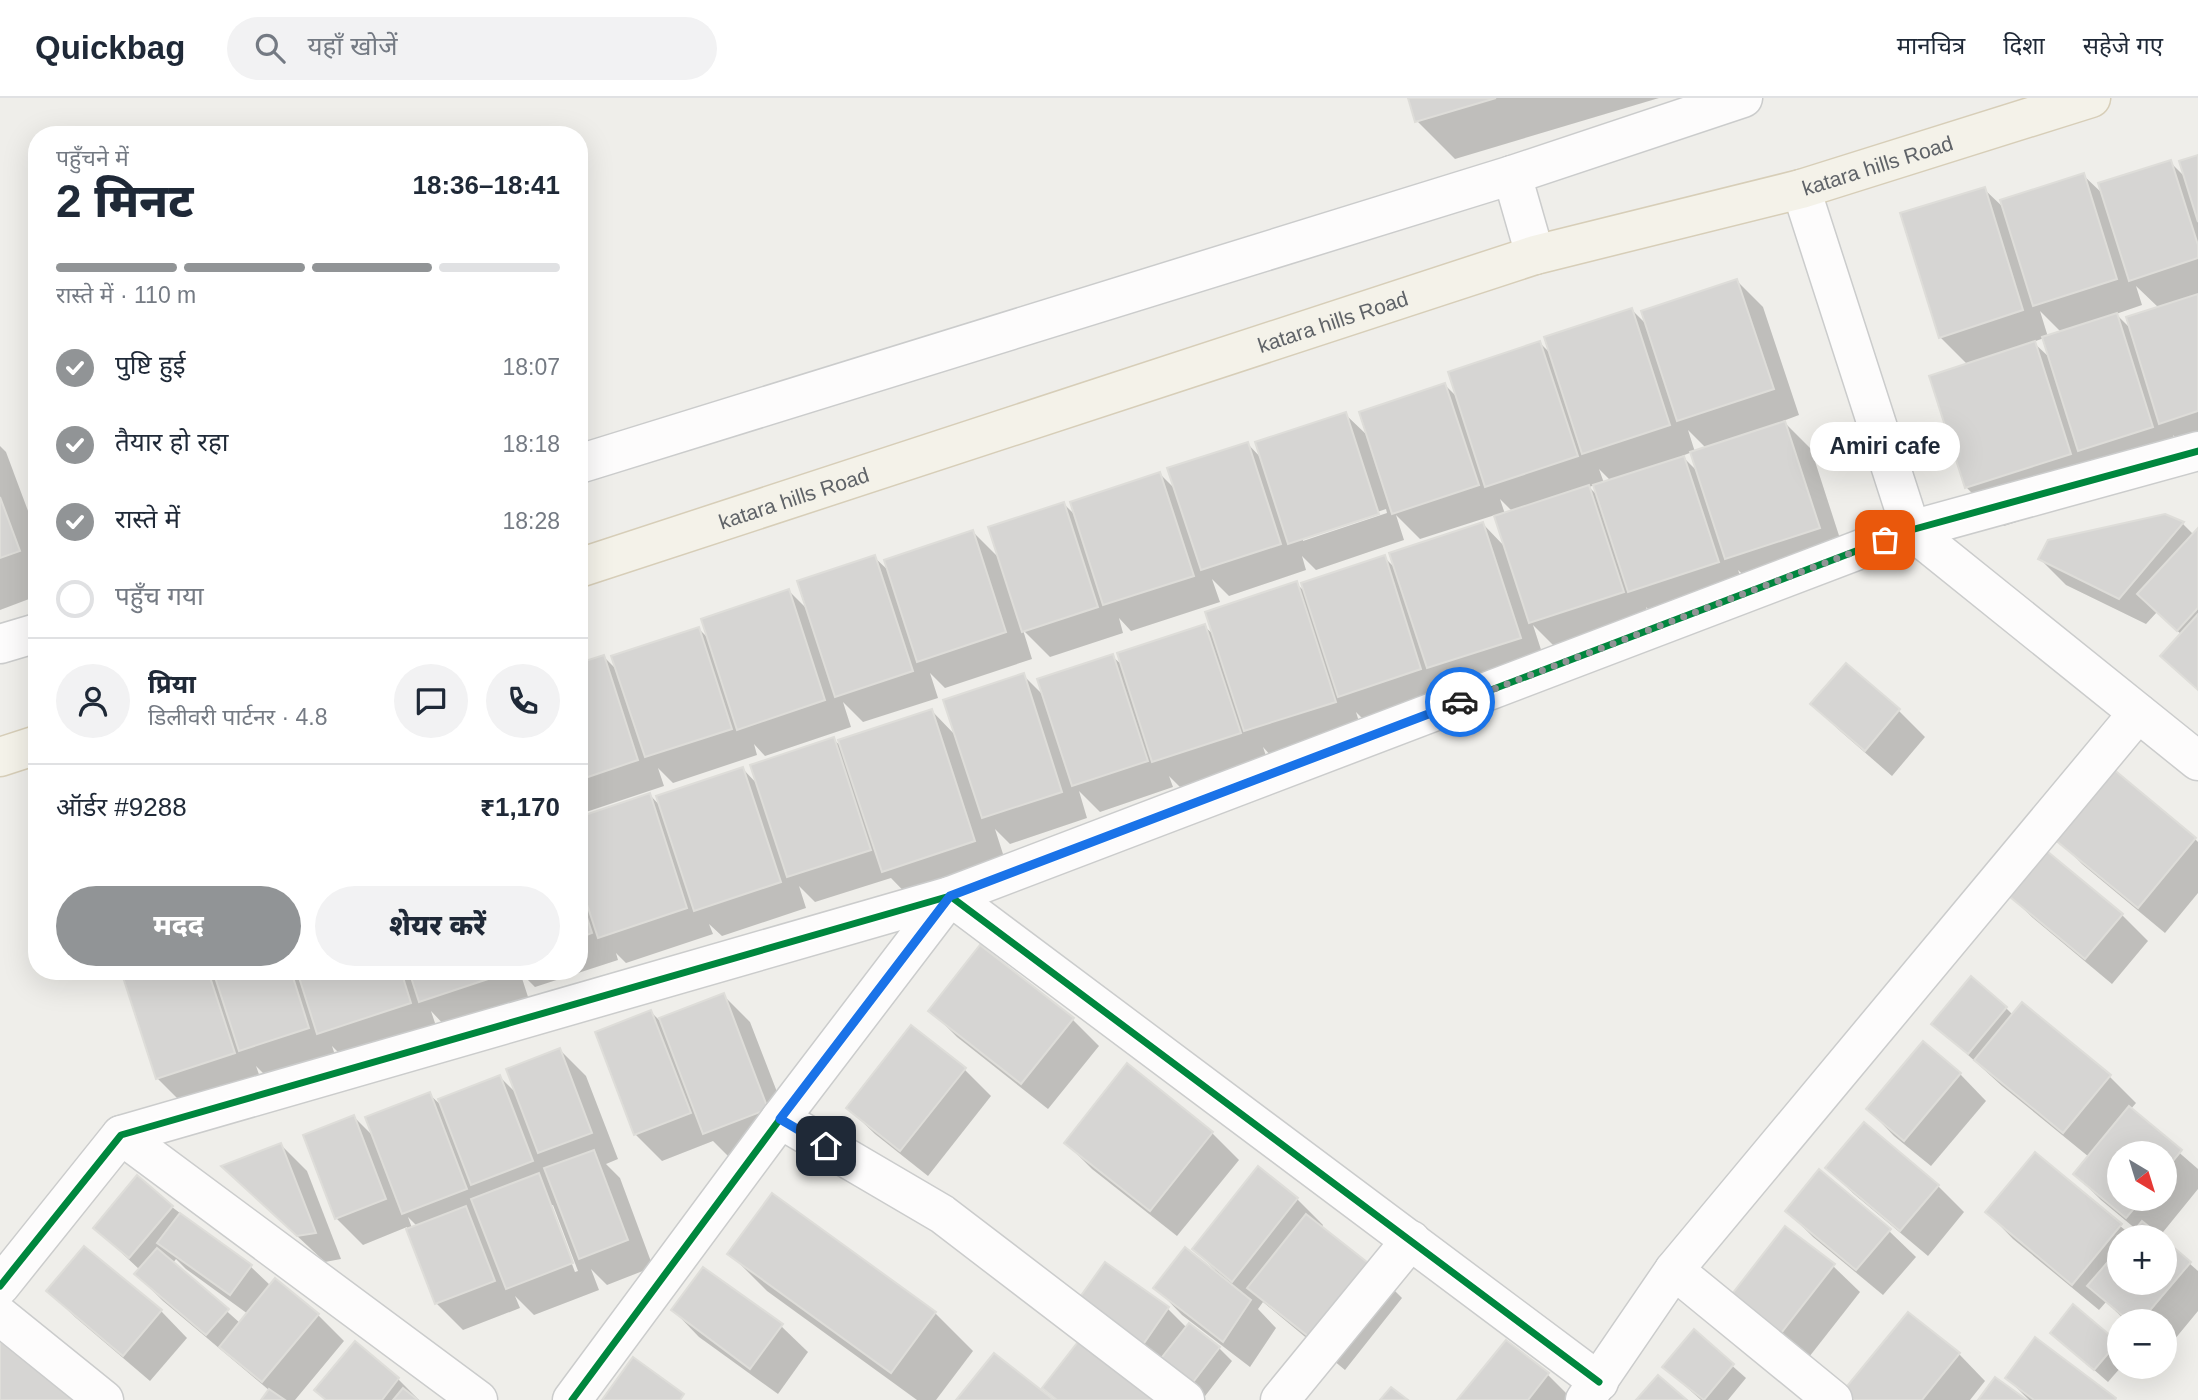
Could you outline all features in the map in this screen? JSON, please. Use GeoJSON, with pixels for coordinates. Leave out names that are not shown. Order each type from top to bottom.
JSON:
{"type":"FeatureCollection","features":[{"type":"Feature","properties":{"kind":"main road","name":"katara hills Road"},"geometry":{"type":"LineString","coordinates":[[588,565],[1535,255],[1801,189],[2091,98]]}},
{"type":"Feature","properties":{"kind":"main road"},"geometry":{"type":"LineString","coordinates":[[0,757],[28,748]]}},
{"type":"Feature","properties":{"kind":"street"},"geometry":{"type":"LineString","coordinates":[[588,461],[1512,175],[1743,98]]}},
{"type":"Feature","properties":{"kind":"street"},"geometry":{"type":"LineString","coordinates":[[1512,175],[1535,255]]}},
{"type":"Feature","properties":{"kind":"street"},"geometry":{"type":"LineString","coordinates":[[1801,189],[1911,530],[2198,761]]}},
{"type":"Feature","properties":{"kind":"street"},"geometry":{"type":"LineString","coordinates":[[2,1271],[121,1135],[950,896],[1911,530],[2198,451]]}},
{"type":"Feature","properties":{"kind":"street"},"geometry":{"type":"LineString","coordinates":[[0,644],[28,636]]}},
{"type":"Feature","properties":{"kind":"street"},"geometry":{"type":"LineString","coordinates":[[950,896],[1411,1240],[1592,1391],[1674,1270],[2138,713]]}},
{"type":"Feature","properties":{"kind":"street"},"geometry":{"type":"LineString","coordinates":[[572,1400],[780,1119],[950,896]]}},
{"type":"Feature","properties":{"kind":"street"},"geometry":{"type":"LineString","coordinates":[[780,1119],[942,1213],[1185,1400]]}},
{"type":"Feature","properties":{"kind":"street"},"geometry":{"type":"LineString","coordinates":[[121,1135],[478,1400]]}},
{"type":"Feature","properties":{"kind":"street"},"geometry":{"type":"LineString","coordinates":[[1280,1400],[1411,1240]]}},
{"type":"Feature","properties":{"kind":"street"},"geometry":{"type":"LineString","coordinates":[[1674,1270],[1833,1400]]}},
{"type":"Feature","properties":{"kind":"street"},"geometry":{"type":"LineString","coordinates":[[0,1316],[104,1400]]}},
{"type":"Feature","properties":{"kind":"building"},"geometry":{"type":"Polygon","coordinates":[[[1408,98],[1496,98],[1415,122],[1408,98]]]}},
{"type":"Feature","properties":{"kind":"building"},"geometry":{"type":"Polygon","coordinates":[[[2198,155],[2198,222],[2179,161],[2198,155]]]}},
{"type":"Feature","properties":{"kind":"building"},"geometry":{"type":"Polygon","coordinates":[[[2171,160],[2198,245],[2198,258],[2129,281],[2098,183],[2171,160]]]}},
{"type":"Feature","properties":{"kind":"building"},"geometry":{"type":"Polygon","coordinates":[[[2084,173],[2117,279],[2033,306],[2000,200],[2084,173]]]}},
{"type":"Feature","properties":{"kind":"building"},"geometry":{"type":"Polygon","coordinates":[[[1985,187],[2023,310],[1939,338],[1900,213],[1985,187]]]}},
{"type":"Feature","properties":{"kind":"building"},"geometry":{"type":"Polygon","coordinates":[[[1737,279],[1774,389],[1677,421],[1641,311],[1737,279]]]}},
{"type":"Feature","properties":{"kind":"building"},"geometry":{"type":"Polygon","coordinates":[[[2198,294],[2198,411],[2159,424],[2126,317],[2198,294]]]}},
{"type":"Feature","properties":{"kind":"building"},"geometry":{"type":"Polygon","coordinates":[[[1632,308],[1670,425],[1582,454],[1544,337],[1632,308]]]}},
{"type":"Feature","properties":{"kind":"building"},"geometry":{"type":"Polygon","coordinates":[[[2117,313],[2153,427],[2078,451],[2042,337],[2117,313]]]}},
{"type":"Feature","properties":{"kind":"building"},"geometry":{"type":"Polygon","coordinates":[[[1540,341],[1578,456],[1485,487],[1448,372],[1540,341]]]}},
{"type":"Feature","properties":{"kind":"building"},"geometry":{"type":"Polygon","coordinates":[[[2035,341],[2071,454],[1965,488],[1929,376],[2035,341]]]}},
{"type":"Feature","properties":{"kind":"building"},"geometry":{"type":"Polygon","coordinates":[[[1445,383],[1479,485],[1392,514],[1359,412],[1445,383]]]}},
{"type":"Feature","properties":{"kind":"building"},"geometry":{"type":"Polygon","coordinates":[[[1346,412],[1379,514],[1288,544],[1255,442],[1346,412]]]}},
{"type":"Feature","properties":{"kind":"building"},"geometry":{"type":"Polygon","coordinates":[[[1785,421],[1820,528],[1725,559],[1690,452],[1785,421]]]}},
{"type":"Feature","properties":{"kind":"building"},"geometry":{"type":"Polygon","coordinates":[[[1248,442],[1281,544],[1201,570],[1167,468],[1248,442]]]}},
{"type":"Feature","properties":{"kind":"building"},"geometry":{"type":"Polygon","coordinates":[[[1684,456],[1719,562],[1628,592],[1593,485],[1684,456]]]}},
{"type":"Feature","properties":{"kind":"building"},"geometry":{"type":"Polygon","coordinates":[[[1160,472],[1194,576],[1103,605],[1070,502],[1160,472]]]}},
{"type":"Feature","properties":{"kind":"building"},"geometry":{"type":"Polygon","coordinates":[[[1589,485],[1624,592],[1529,623],[1494,516],[1589,485]]]}},
{"type":"Feature","properties":{"kind":"building"},"geometry":{"type":"Polygon","coordinates":[[[0,497],[20,551],[0,558],[0,497]]]}},
{"type":"Feature","properties":{"kind":"building"},"geometry":{"type":"Polygon","coordinates":[[[1064,502],[1098,607],[1022,632],[988,527],[1064,502]]]}},
{"type":"Feature","properties":{"kind":"building"},"geometry":{"type":"Polygon","coordinates":[[[2165,514],[2184,522],[2119,599],[2038,559],[2048,540],[2165,514]]]}},
{"type":"Feature","properties":{"kind":"building"},"geometry":{"type":"Polygon","coordinates":[[[1483,522],[1521,638],[1427,668],[1389,553],[1483,522]]]}},
{"type":"Feature","properties":{"kind":"building"},"geometry":{"type":"Polygon","coordinates":[[[2198,528],[2198,608],[2177,631],[2137,594],[2198,528]]]}},
{"type":"Feature","properties":{"kind":"building"},"geometry":{"type":"Polygon","coordinates":[[[973,530],[1006,632],[917,662],[884,560],[973,530]]]}},
{"type":"Feature","properties":{"kind":"building"},"geometry":{"type":"Polygon","coordinates":[[[875,555],[913,671],[835,697],[797,581],[875,555]]]}},
{"type":"Feature","properties":{"kind":"building"},"geometry":{"type":"Polygon","coordinates":[[[1385,555],[1421,669],[1338,697],[1301,583],[1385,555]]]}},
{"type":"Feature","properties":{"kind":"building"},"geometry":{"type":"Polygon","coordinates":[[[1297,581],[1336,702],[1244,731],[1205,612],[1297,581]]]}},
{"type":"Feature","properties":{"kind":"building"},"geometry":{"type":"Polygon","coordinates":[[[789,589],[825,700],[737,730],[701,619],[789,589]]]}},
{"type":"Feature","properties":{"kind":"building"},"geometry":{"type":"Polygon","coordinates":[[[2198,614],[2198,690],[2160,656],[2198,614]]]}},
{"type":"Feature","properties":{"kind":"building"},"geometry":{"type":"Polygon","coordinates":[[[1205,624],[1241,733],[1152,762],[1117,653],[1205,624]]]}},
{"type":"Feature","properties":{"kind":"building"},"geometry":{"type":"Polygon","coordinates":[[[699,627],[732,729],[645,757],[611,656],[699,627]]]}},
{"type":"Feature","properties":{"kind":"building"},"geometry":{"type":"Polygon","coordinates":[[[1113,654],[1148,761],[1072,786],[1037,679],[1113,654]]]}},
{"type":"Feature","properties":{"kind":"building"},"geometry":{"type":"Polygon","coordinates":[[[604,655],[638,760],[588,777],[588,660],[604,655]]]}},
{"type":"Feature","properties":{"kind":"building"},"geometry":{"type":"Polygon","coordinates":[[[1846,663],[1900,709],[1865,751],[1810,704],[1846,663]]]}},
{"type":"Feature","properties":{"kind":"building"},"geometry":{"type":"Polygon","coordinates":[[[1024,673],[1062,792],[982,818],[943,700],[1024,673]]]}},
{"type":"Feature","properties":{"kind":"building"},"geometry":{"type":"Polygon","coordinates":[[[932,709],[975,841],[882,872],[838,740],[932,709]]]}},
{"type":"Feature","properties":{"kind":"building"},"geometry":{"type":"Polygon","coordinates":[[[834,737],[871,850],[787,877],[750,765],[834,737]]]}},
{"type":"Feature","properties":{"kind":"building"},"geometry":{"type":"Polygon","coordinates":[[[743,767],[781,882],[694,911],[656,796],[743,767]]]}},
{"type":"Feature","properties":{"kind":"building"},"geometry":{"type":"Polygon","coordinates":[[[2112,768],[2196,838],[2138,908],[2053,838],[2112,768]]]}},
{"type":"Feature","properties":{"kind":"building"},"geometry":{"type":"Polygon","coordinates":[[[650,793],[687,908],[598,938],[588,907],[588,814],[650,793]]]}},
{"type":"Feature","properties":{"kind":"building"},"geometry":{"type":"Polygon","coordinates":[[[2042,847],[2123,914],[2085,959],[2004,892],[2042,847]]]}},
{"type":"Feature","properties":{"kind":"building"},"geometry":{"type":"Polygon","coordinates":[[[980,945],[1074,1018],[1021,1084],[928,1011],[980,945]]]}},
{"type":"Feature","properties":{"kind":"building"},"geometry":{"type":"Polygon","coordinates":[[[1971,976],[2007,1007],[1968,1054],[1931,1024],[1971,976]]]}},
{"type":"Feature","properties":{"kind":"building"},"geometry":{"type":"Polygon","coordinates":[[[124,980],[211,980],[235,1053],[156,1079],[124,980]]]}},
{"type":"Feature","properties":{"kind":"building"},"geometry":{"type":"Polygon","coordinates":[[[216,980],[294,980],[309,1028],[239,1051],[216,980]]]}},
{"type":"Feature","properties":{"kind":"building"},"geometry":{"type":"Polygon","coordinates":[[[300,980],[404,980],[411,1003],[317,1034],[300,980]]]}},
{"type":"Feature","properties":{"kind":"building"},"geometry":{"type":"Polygon","coordinates":[[[412,980],[485,980],[419,1002],[412,980]]]}},
{"type":"Feature","properties":{"kind":"building"},"geometry":{"type":"Polygon","coordinates":[[[724,993],[768,1109],[703,1134],[659,1018],[724,993]]]}},
{"type":"Feature","properties":{"kind":"building"},"geometry":{"type":"Polygon","coordinates":[[[2022,1002],[2111,1075],[2063,1133],[1974,1060],[2022,1002]]]}},
{"type":"Feature","properties":{"kind":"building"},"geometry":{"type":"Polygon","coordinates":[[[651,1010],[691,1113],[634,1135],[595,1032],[651,1010]]]}},
{"type":"Feature","properties":{"kind":"building"},"geometry":{"type":"Polygon","coordinates":[[[911,1025],[966,1068],[900,1151],[846,1108],[911,1025]]]}},
{"type":"Feature","properties":{"kind":"building"},"geometry":{"type":"Polygon","coordinates":[[[1923,1041],[1961,1073],[1904,1141],[1866,1109],[1923,1041]]]}},
{"type":"Feature","properties":{"kind":"building"},"geometry":{"type":"Polygon","coordinates":[[[560,1048],[592,1133],[538,1153],[506,1069],[560,1048]]]}},
{"type":"Feature","properties":{"kind":"building"},"geometry":{"type":"Polygon","coordinates":[[[1127,1063],[1213,1132],[1150,1211],[1064,1143],[1127,1063]]]}},
{"type":"Feature","properties":{"kind":"building"},"geometry":{"type":"Polygon","coordinates":[[[500,1075],[533,1161],[471,1185],[438,1099],[500,1075]]]}},
{"type":"Feature","properties":{"kind":"building"},"geometry":{"type":"Polygon","coordinates":[[[430,1092],[467,1189],[402,1214],[365,1117],[430,1092]]]}},
{"type":"Feature","properties":{"kind":"building"},"geometry":{"type":"Polygon","coordinates":[[[2129,1106],[2171,1141],[2107,1141],[2107,1202],[2073,1174],[2129,1106]]]}},
{"type":"Feature","properties":{"kind":"building"},"geometry":{"type":"Polygon","coordinates":[[[354,1115],[386,1199],[335,1219],[303,1135],[354,1115]]]}},
{"type":"Feature","properties":{"kind":"building"},"geometry":{"type":"Polygon","coordinates":[[[1864,1122],[1939,1185],[1900,1231],[1825,1168],[1864,1122]]]}},
{"type":"Feature","properties":{"kind":"building"},"geometry":{"type":"Polygon","coordinates":[[[281,1143],[316,1233],[297,1236],[221,1166],[281,1143]]]}},
{"type":"Feature","properties":{"kind":"building"},"geometry":{"type":"Polygon","coordinates":[[[594,1150],[628,1240],[579,1259],[544,1168],[594,1150]]]}},
{"type":"Feature","properties":{"kind":"building"},"geometry":{"type":"Polygon","coordinates":[[[2035,1152],[2122,1224],[2107,1225],[2107,1242],[2072,1285],[1985,1212],[2035,1152]]]}},
{"type":"Feature","properties":{"kind":"building"},"geometry":{"type":"Polygon","coordinates":[[[1258,1166],[1298,1198],[1232,1282],[1192,1249],[1258,1166]]]}},
{"type":"Feature","properties":{"kind":"building"},"geometry":{"type":"Polygon","coordinates":[[[1819,1169],[1891,1229],[1856,1270],[1785,1211],[1819,1169]]]}},
{"type":"Feature","properties":{"kind":"building"},"geometry":{"type":"Polygon","coordinates":[[[539,1173],[573,1263],[506,1289],[471,1199],[539,1173]]]}},
{"type":"Feature","properties":{"kind":"building"},"geometry":{"type":"Polygon","coordinates":[[[137,1175],[173,1206],[129,1258],[93,1228],[137,1175]]]}},
{"type":"Feature","properties":{"kind":"building"},"geometry":{"type":"Polygon","coordinates":[[[772,1193],[936,1312],[891,1373],[727,1254],[772,1193]]]}},
{"type":"Feature","properties":{"kind":"building"},"geometry":{"type":"Polygon","coordinates":[[[466,1206],[495,1281],[435,1304],[406,1229],[466,1206]]]}},
{"type":"Feature","properties":{"kind":"building"},"geometry":{"type":"Polygon","coordinates":[[[2118,1211],[2132,1211],[2126,1218],[2118,1211]]]}},
{"type":"Feature","properties":{"kind":"building"},"geometry":{"type":"Polygon","coordinates":[[[180,1213],[252,1265],[230,1295],[157,1243],[180,1213]]]}},
{"type":"Feature","properties":{"kind":"building"},"geometry":{"type":"Polygon","coordinates":[[[1306,1214],[1377,1270],[1318,1344],[1247,1288],[1306,1214]]]}},
{"type":"Feature","properties":{"kind":"building"},"geometry":{"type":"Polygon","coordinates":[[[1785,1226],[1835,1264],[1775,1341],[1725,1303],[1785,1226]]]}},
{"type":"Feature","properties":{"kind":"building"},"geometry":{"type":"Polygon","coordinates":[[[84,1246],[162,1310],[123,1356],[46,1291],[84,1246]]]}},
{"type":"Feature","properties":{"kind":"building"},"geometry":{"type":"Polygon","coordinates":[[[1185,1247],[1251,1300],[1223,1342],[1153,1288],[1185,1247]]]}},
{"type":"Feature","properties":{"kind":"building"},"geometry":{"type":"Polygon","coordinates":[[[157,1248],[229,1309],[206,1335],[134,1274],[157,1248]]]}},
{"type":"Feature","properties":{"kind":"building"},"geometry":{"type":"Polygon","coordinates":[[[2177,1250],[2191,1262],[2177,1279],[2177,1250]]]}},
{"type":"Feature","properties":{"kind":"building"},"geometry":{"type":"Polygon","coordinates":[[[1105,1262],[1169,1307],[1140,1349],[1075,1304],[1105,1262]]]}},
{"type":"Feature","properties":{"kind":"building"},"geometry":{"type":"Polygon","coordinates":[[[2107,1263],[2107,1295],[2163,1295],[2151,1309],[2115,1309],[2087,1286],[2107,1263]]]}},
{"type":"Feature","properties":{"kind":"building"},"geometry":{"type":"Polygon","coordinates":[[[703,1267],[783,1324],[750,1369],[671,1310],[703,1267]]]}},
{"type":"Feature","properties":{"kind":"building"},"geometry":{"type":"Polygon","coordinates":[[[275,1278],[319,1314],[262,1382],[219,1347],[275,1278]]]}},
{"type":"Feature","properties":{"kind":"building"},"geometry":{"type":"Polygon","coordinates":[[[2073,1304],[2107,1333],[2107,1355],[2094,1370],[2050,1333],[2073,1304]]]}},
{"type":"Feature","properties":{"kind":"building"},"geometry":{"type":"Polygon","coordinates":[[[1908,1312],[1960,1353],[1922,1400],[1854,1400],[1843,1391],[1908,1312]]]}},
{"type":"Feature","properties":{"kind":"building"},"geometry":{"type":"Polygon","coordinates":[[[1189,1323],[1220,1347],[1187,1390],[1155,1366],[1189,1323]]]}},
{"type":"Feature","properties":{"kind":"building"},"geometry":{"type":"Polygon","coordinates":[[[1694,1329],[1734,1364],[1704,1400],[1662,1367],[1694,1329]]]}},
{"type":"Feature","properties":{"kind":"building"},"geometry":{"type":"Polygon","coordinates":[[[1085,1333],[1158,1390],[1151,1400],[1057,1400],[1042,1388],[1085,1333]]]}},
{"type":"Feature","properties":{"kind":"building"},"geometry":{"type":"Polygon","coordinates":[[[2035,1337],[2116,1398],[2115,1400],[2034,1400],[2005,1378],[2035,1337]]]}},
{"type":"Feature","properties":{"kind":"building"},"geometry":{"type":"Polygon","coordinates":[[[1506,1340],[1549,1373],[1528,1400],[1457,1400],[1506,1340]]]}},
{"type":"Feature","properties":{"kind":"building"},"geometry":{"type":"Polygon","coordinates":[[[0,1341],[81,1400],[0,1400],[0,1341]]]}},
{"type":"Feature","properties":{"kind":"building"},"geometry":{"type":"Polygon","coordinates":[[[355,1341],[399,1378],[382,1400],[326,1400],[314,1390],[355,1341]]]}},
{"type":"Feature","properties":{"kind":"building"},"geometry":{"type":"Polygon","coordinates":[[[994,1353],[1054,1400],[956,1400],[994,1353]]]}},
{"type":"Feature","properties":{"kind":"building"},"geometry":{"type":"Polygon","coordinates":[[[633,1357],[684,1394],[680,1400],[602,1400],[633,1357]]]}},
{"type":"Feature","properties":{"kind":"building"},"geometry":{"type":"Polygon","coordinates":[[[1658,1375],[1687,1400],[1636,1400],[1658,1375]]]}},
{"type":"Feature","properties":{"kind":"building"},"geometry":{"type":"Polygon","coordinates":[[[1995,1377],[2027,1400],[1978,1400],[1995,1377]]]}},
{"type":"Feature","properties":{"kind":"building"},"geometry":{"type":"Polygon","coordinates":[[[1391,1387],[1408,1400],[1380,1400],[1391,1387]]]}},
{"type":"Feature","properties":{"kind":"building"},"geometry":{"type":"Polygon","coordinates":[[[403,1388],[418,1400],[393,1400],[403,1388]]]}},
{"type":"Feature","properties":{"kind":"building"},"geometry":{"type":"Polygon","coordinates":[[[269,1389],[285,1400],[261,1400],[269,1389]]]}},
{"type":"Feature","properties":{"kind":"cycle path"},"geometry":{"type":"LineString","coordinates":[[0,1286],[121,1135],[950,896],[1911,530],[2198,451]]}},
{"type":"Feature","properties":{"kind":"cycle path"},"geometry":{"type":"LineString","coordinates":[[572,1400],[780,1119],[950,896],[1599,1382]]}},
{"type":"Feature","properties":{"kind":"way so far"},"geometry":{"type":"LineString","coordinates":[[1460,702],[1885,540]]}},
{"type":"Feature","properties":{"kind":"place","name":"Amiri cafe"},"geometry":{"type":"Point","coordinates":[1885,540]}},
{"type":"Feature","properties":{"kind":"route"},"geometry":{"type":"LineString","coordinates":[[826,1146],[780,1119],[950,896],[1460,702]]}}]}
